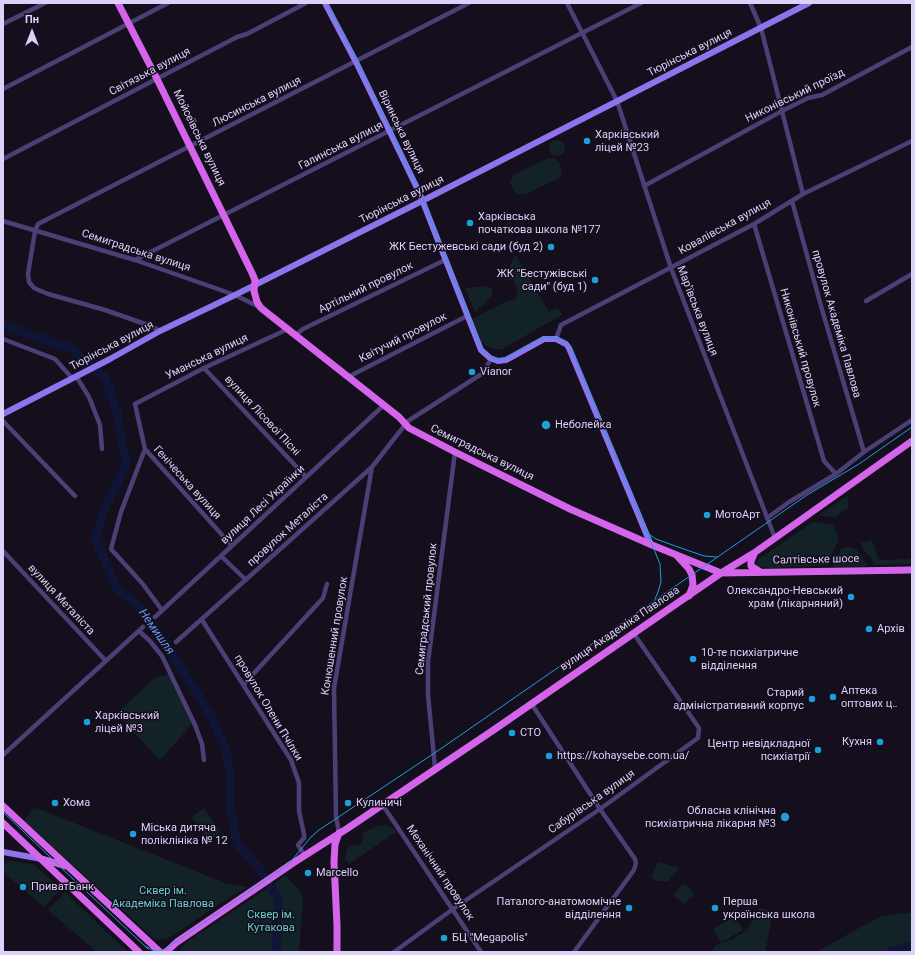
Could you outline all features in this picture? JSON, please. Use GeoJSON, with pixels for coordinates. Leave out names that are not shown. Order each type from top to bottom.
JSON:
{"type":"FeatureCollection","features":[{"type":"Feature","properties":{"kind":"main road","name":"Мойсеївська вулиця"},"geometry":{"type":"LineString","coordinates":[[118,3],[224,214],[254,279],[254,285]]}},
{"type":"Feature","properties":{"kind":"main road","name":"Віринська вулиця"},"geometry":{"type":"LineString","coordinates":[[325,3],[356,62],[422,201],[481,350],[492,359]]}},
{"type":"Feature","properties":{"kind":"main road","name":"Тюрінська вулиця"},"geometry":{"type":"LineString","coordinates":[[3,414],[110,359],[160,331],[235,296],[809,3]]}},
{"type":"Feature","properties":{"kind":"main road"},"geometry":{"type":"LineString","coordinates":[[254,285],[256,300],[261,308]]}},
{"type":"Feature","properties":{"kind":"main road","name":"Семиградська вулиця"},"geometry":{"type":"LineString","coordinates":[[261,308],[399,417],[413,431],[570,509],[676,556],[721,573]]}},
{"type":"Feature","properties":{"kind":"main road"},"geometry":{"type":"LineString","coordinates":[[492,359],[498,361],[506,360],[540,340],[548,338],[556,339],[564,343],[569,348],[651,545]]}},
{"type":"Feature","properties":{"kind":"main road","name":"вулиця Академіка Павлова"},"geometry":{"type":"LineString","coordinates":[[166,952],[276,874],[634,634],[721,573],[754,553],[912,441]]}},
{"type":"Feature","properties":{"kind":"main road"},"geometry":{"type":"LineString","coordinates":[[754,553],[750,561],[752,566],[755,570],[762,572]]}},
{"type":"Feature","properties":{"kind":"main road"},"geometry":{"type":"LineString","coordinates":[[676,556],[689,569],[692,576],[693,585],[689,596]]}},
{"type":"Feature","properties":{"kind":"main road","name":"Салтівське шосе"},"geometry":{"type":"LineString","coordinates":[[721,573],[912,570]]}},
{"type":"Feature","properties":{"kind":"main road"},"geometry":{"type":"LineString","coordinates":[[3,806],[160,952]]}},
{"type":"Feature","properties":{"kind":"main road"},"geometry":{"type":"LineString","coordinates":[[3,822],[136,950],[144,952]]}},
{"type":"Feature","properties":{"kind":"main road"},"geometry":{"type":"LineString","coordinates":[[337,952],[334,862],[335,844],[339,833]]}},
{"type":"Feature","properties":{"kind":"main road"},"geometry":{"type":"LineString","coordinates":[[3,852],[42,859],[69,867]]}},
{"type":"Feature","properties":{"kind":"street"},"geometry":{"type":"LineString","coordinates":[[3,24],[44,3]]}},
{"type":"Feature","properties":{"kind":"street"},"geometry":{"type":"LineString","coordinates":[[3,89],[168,3]]}},
{"type":"Feature","properties":{"kind":"street","name":"Світязька вулиця"},"geometry":{"type":"LineString","coordinates":[[3,159],[237,37],[248,34],[306,3]]}},
{"type":"Feature","properties":{"kind":"street","name":"Люсинська вулиця"},"geometry":{"type":"LineString","coordinates":[[36,231],[38,224],[469,3]]}},
{"type":"Feature","properties":{"kind":"street","name":"Мар'ївська вулиця"},"geometry":{"type":"LineString","coordinates":[[567,3],[617,101],[671,268],[775,538]]}},
{"type":"Feature","properties":{"kind":"street","name":"Галинська вулиця"},"geometry":{"type":"LineString","coordinates":[[134,260],[390,132],[641,3]]}},
{"type":"Feature","properties":{"kind":"street"},"geometry":{"type":"LineString","coordinates":[[750,3],[761,28],[803,194]]}},
{"type":"Feature","properties":{"kind":"street","name":"Никонівський проїзд"},"geometry":{"type":"LineString","coordinates":[[644,186],[782,111],[808,98],[822,95],[912,47]]}},
{"type":"Feature","properties":{"kind":"street","name":"Ковалівська вулиця"},"geometry":{"type":"LineString","coordinates":[[556,339],[561,325],[754,224],[803,194],[912,141]]}},
{"type":"Feature","properties":{"kind":"street","name":"провулок Академіка Павлова"},"geometry":{"type":"LineString","coordinates":[[792,201],[864,452]]}},
{"type":"Feature","properties":{"kind":"street","name":"Семиградська вулиця"},"geometry":{"type":"LineString","coordinates":[[3,221],[134,260],[235,296],[261,308]]}},
{"type":"Feature","properties":{"kind":"street","name":"Никонівський провулок"},"geometry":{"type":"LineString","coordinates":[[754,224],[824,461],[836,474]]}},
{"type":"Feature","properties":{"kind":"street"},"geometry":{"type":"LineString","coordinates":[[36,231],[28,274],[29,282],[34,288],[54,296],[105,310],[151,326],[160,331]]}},
{"type":"Feature","properties":{"kind":"street","name":"Артільний провулок"},"geometry":{"type":"LineString","coordinates":[[296,335],[303,329],[446,260]]}},
{"type":"Feature","properties":{"kind":"street"},"geometry":{"type":"LineString","coordinates":[[866,301],[912,274]]}},
{"type":"Feature","properties":{"kind":"street","name":"Квітучий провулок"},"geometry":{"type":"LineString","coordinates":[[348,377],[467,316]]}},
{"type":"Feature","properties":{"kind":"street","name":"Уманська вулиця"},"geometry":{"type":"LineString","coordinates":[[135,404],[204,368],[288,329]]}},
{"type":"Feature","properties":{"kind":"street"},"geometry":{"type":"LineString","coordinates":[[3,339],[55,359],[76,376],[89,397],[100,425],[102,449]]}},
{"type":"Feature","properties":{"kind":"street"},"geometry":{"type":"LineString","coordinates":[[405,424],[483,373],[492,359]]}},
{"type":"Feature","properties":{"kind":"street","name":"вулиця Лісової Пісні"},"geometry":{"type":"LineString","coordinates":[[204,368],[306,477]]}},
{"type":"Feature","properties":{"kind":"street","name":"Генічеська вулиця"},"geometry":{"type":"LineString","coordinates":[[135,404],[145,449],[232,546]]}},
{"type":"Feature","properties":{"kind":"street","name":"вулиця Лесі Українки"},"geometry":{"type":"LineString","coordinates":[[155,616],[384,405]]}},
{"type":"Feature","properties":{"kind":"street"},"geometry":{"type":"LineString","coordinates":[[767,518],[789,502],[836,474],[864,452],[912,420]]}},
{"type":"Feature","properties":{"kind":"street"},"geometry":{"type":"LineString","coordinates":[[3,421],[75,496]]}},
{"type":"Feature","properties":{"kind":"street","name":"провулок Металіста"},"geometry":{"type":"LineString","coordinates":[[176,642],[372,467],[405,424]]}},
{"type":"Feature","properties":{"kind":"street"},"geometry":{"type":"LineString","coordinates":[[145,449],[121,512],[111,549],[142,583],[162,610]]}},
{"type":"Feature","properties":{"kind":"street","name":"Семиградський провулок"},"geometry":{"type":"LineString","coordinates":[[435,768],[428,695],[428,662],[455,452]]}},
{"type":"Feature","properties":{"kind":"street","name":"Конюшенний провулок"},"geometry":{"type":"LineString","coordinates":[[339,833],[336,816],[334,688],[372,467]]}},
{"type":"Feature","properties":{"kind":"street","name":"вулиця Металіста"},"geometry":{"type":"LineString","coordinates":[[3,552],[106,661]]}},
{"type":"Feature","properties":{"kind":"street"},"geometry":{"type":"LineString","coordinates":[[221,556],[246,580]]}},
{"type":"Feature","properties":{"kind":"street"},"geometry":{"type":"LineString","coordinates":[[244,684],[323,598],[327,584]]}},
{"type":"Feature","properties":{"kind":"street","name":"провулок Олени Пчілки"},"geometry":{"type":"LineString","coordinates":[[202,620],[244,684],[291,760],[296,771],[299,783],[299,813],[304,834],[304,838],[298,845],[305,856]]}},
{"type":"Feature","properties":{"kind":"street"},"geometry":{"type":"LineString","coordinates":[[3,755],[143,627]]}},
{"type":"Feature","properties":{"kind":"street"},"geometry":{"type":"LineString","coordinates":[[139,632],[150,641],[162,656],[196,725],[202,744],[204,760]]}},
{"type":"Feature","properties":{"kind":"street","name":"Сабурівська вулиця"},"geometry":{"type":"LineString","coordinates":[[394,952],[600,809],[698,738],[700,735],[699,728],[634,634]]}},
{"type":"Feature","properties":{"kind":"street"},"geometry":{"type":"LineString","coordinates":[[530,703],[635,859],[636,863],[634,870],[574,952]]}},
{"type":"Feature","properties":{"kind":"street","name":"Механічний провулок"},"geometry":{"type":"LineString","coordinates":[[382,804],[454,909],[481,952]]}},
{"type":"Feature","properties":{"kind":"green space"},"geometry":{"type":"Polygon","coordinates":[[[557,140],[564,145],[565,148],[560,155],[557,156],[550,151],[549,148],[554,141],[557,140]]]}},
{"type":"Feature","properties":{"kind":"green space"},"geometry":{"type":"Polygon","coordinates":[[[548,158],[555,158],[560,163],[562,172],[559,178],[526,194],[517,194],[513,190],[510,183],[515,174],[548,158]]]}},
{"type":"Feature","properties":{"kind":"green space"},"geometry":{"type":"Polygon","coordinates":[[[514,256],[517,257],[549,312],[558,307],[562,315],[502,349],[493,349],[481,341],[472,319],[503,303],[515,299],[517,296],[517,289],[513,279],[504,280],[504,275],[508,271],[514,256]]]}},
{"type":"Feature","properties":{"kind":"green space"},"geometry":{"type":"Polygon","coordinates":[[[488,286],[492,290],[492,296],[475,312],[465,288],[488,286]]]}},
{"type":"Feature","properties":{"kind":"green space"},"geometry":{"type":"Polygon","coordinates":[[[848,495],[849,507],[835,518],[819,515],[848,495]]]}},
{"type":"Feature","properties":{"kind":"green space"},"geometry":{"type":"Polygon","coordinates":[[[813,522],[831,524],[834,527],[839,539],[827,565],[770,568],[757,566],[757,560],[813,522]]]}},
{"type":"Feature","properties":{"kind":"green space"},"geometry":{"type":"Polygon","coordinates":[[[872,540],[878,558],[881,560],[912,559],[912,564],[874,565],[872,559],[863,549],[861,543],[872,540]]]}},
{"type":"Feature","properties":{"kind":"green space"},"geometry":{"type":"Polygon","coordinates":[[[849,547],[856,549],[868,566],[833,567],[841,549],[849,547]]]}},
{"type":"Feature","properties":{"kind":"green space"},"geometry":{"type":"Polygon","coordinates":[[[171,674],[194,722],[160,760],[116,714],[157,677],[171,674]]]}},
{"type":"Feature","properties":{"kind":"green space","name":"Сквер ім. Академіка Павлова"},"geometry":{"type":"Polygon","coordinates":[[[34,807],[225,883],[248,887],[230,897],[171,937],[157,940],[24,821],[34,807]]]}},
{"type":"Feature","properties":{"kind":"green space"},"geometry":{"type":"Polygon","coordinates":[[[204,808],[221,832],[209,841],[191,817],[204,808]]]}},
{"type":"Feature","properties":{"kind":"green space"},"geometry":{"type":"Polygon","coordinates":[[[387,825],[396,830],[396,832],[349,864],[345,859],[346,850],[351,846],[358,845],[362,842],[364,832],[378,826],[387,825]]]}},
{"type":"Feature","properties":{"kind":"green space"},"geometry":{"type":"Polygon","coordinates":[[[9,860],[35,865],[61,889],[44,907],[3,872],[3,866],[9,860]]]}},
{"type":"Feature","properties":{"kind":"green space"},"geometry":{"type":"Polygon","coordinates":[[[658,862],[678,867],[677,871],[668,881],[658,881],[651,878],[658,862]]]}},
{"type":"Feature","properties":{"kind":"green space","name":"Сквер ім. Кутакова"},"geometry":{"type":"Polygon","coordinates":[[[285,875],[301,892],[303,901],[299,952],[180,952],[182,947],[188,941],[280,880],[285,875]]]}},
{"type":"Feature","properties":{"kind":"green space"},"geometry":{"type":"Polygon","coordinates":[[[682,884],[687,885],[694,893],[693,896],[684,904],[673,895],[682,884]]]}},
{"type":"Feature","properties":{"kind":"green space"},"geometry":{"type":"Polygon","coordinates":[[[65,892],[128,952],[97,952],[48,910],[65,892]]]}},
{"type":"Feature","properties":{"kind":"green space"},"geometry":{"type":"Polygon","coordinates":[[[759,908],[772,911],[765,952],[710,952],[716,945],[733,939],[747,930],[759,908]]]}},
{"type":"Feature","properties":{"kind":"green space"},"geometry":{"type":"Polygon","coordinates":[[[912,912],[912,952],[816,952],[879,917],[912,912]]]}},
{"type":"Feature","properties":{"kind":"green space"},"geometry":{"type":"Polygon","coordinates":[[[735,916],[743,930],[721,943],[713,929],[735,916]]]}},
{"type":"Feature","properties":{"kind":"waterway","name":"Немишля"},"geometry":{"type":"LineString","coordinates":[[3,324],[21,332],[71,348],[106,379],[118,416],[127,463],[105,508],[95,538],[117,589],[137,604],[162,637],[212,718],[226,750],[231,782],[230,804],[237,844],[257,865],[278,900],[276,952]]}},
{"type":"Feature","properties":{"kind":"waterway","name":"Немишля"},"geometry":{"type":"LineString","coordinates":[[890,952],[912,946]]}},
{"type":"Feature","properties":{"kind":"tram line"},"geometry":{"type":"LineString","coordinates":[[327,3],[358,63],[420,192],[482,350],[490,357],[500,360],[539,339],[549,337],[561,339],[571,348],[660,564],[661,582],[655,599]]}},
{"type":"Feature","properties":{"kind":"tram line"},"geometry":{"type":"LineString","coordinates":[[145,946],[152,950],[161,951],[177,941],[288,865],[311,837],[319,830],[439,750],[807,495],[859,464],[912,427]]}},
{"type":"Feature","properties":{"kind":"tram line"},"geometry":{"type":"LineString","coordinates":[[646,532],[656,539],[678,547],[704,556],[717,557]]}},
{"type":"Feature","properties":{"kind":"tram line"},"geometry":{"type":"LineString","coordinates":[[3,812],[148,949]]}},
{"type":"Feature","properties":{"kind":"place","name":"Харківський ліцей №23"},"geometry":{"type":"Point","coordinates":[587,141]}},
{"type":"Feature","properties":{"kind":"place","name":"Харківська початкова школа №177"},"geometry":{"type":"Point","coordinates":[470,223]}},
{"type":"Feature","properties":{"kind":"place","name":"ЖК Бестужевські сади (буд 2)"},"geometry":{"type":"Point","coordinates":[551,247]}},
{"type":"Feature","properties":{"kind":"place","name":"ЖК \"Бестужівські сади\" (буд 1)"},"geometry":{"type":"Point","coordinates":[595,280]}},
{"type":"Feature","properties":{"kind":"place","name":"Vianor"},"geometry":{"type":"Point","coordinates":[472,372]}},
{"type":"Feature","properties":{"kind":"place","name":"Неболейка"},"geometry":{"type":"Point","coordinates":[546,425]}},
{"type":"Feature","properties":{"kind":"place","name":"МотоАрт"},"geometry":{"type":"Point","coordinates":[707,515]}},
{"type":"Feature","properties":{"kind":"place","name":"Олександро-Невський храм (лікарняний)"},"geometry":{"type":"Point","coordinates":[851,597]}},
{"type":"Feature","properties":{"kind":"place","name":"Архів"},"geometry":{"type":"Point","coordinates":[869,629]}},
{"type":"Feature","properties":{"kind":"place","name":"10-те психіатричне відділення"},"geometry":{"type":"Point","coordinates":[693,659]}},
{"type":"Feature","properties":{"kind":"place","name":"Аптека оптових ц‥"},"geometry":{"type":"Point","coordinates":[833,697]}},
{"type":"Feature","properties":{"kind":"place","name":"Старий адміністративний корпус"},"geometry":{"type":"Point","coordinates":[812,699]}},
{"type":"Feature","properties":{"kind":"place","name":"Харківський ліцей №3"},"geometry":{"type":"Point","coordinates":[87,722]}},
{"type":"Feature","properties":{"kind":"place","name":"СТО"},"geometry":{"type":"Point","coordinates":[512,733]}},
{"type":"Feature","properties":{"kind":"place","name":"Кухня"},"geometry":{"type":"Point","coordinates":[880,742]}},
{"type":"Feature","properties":{"kind":"place","name":"Центр невідкладної психіатрії"},"geometry":{"type":"Point","coordinates":[818,750]}},
{"type":"Feature","properties":{"kind":"place","name":"https://kohaysebe.com.ua/"},"geometry":{"type":"Point","coordinates":[549,756]}},
{"type":"Feature","properties":{"kind":"place","name":"Хома"},"geometry":{"type":"Point","coordinates":[55,803]}},
{"type":"Feature","properties":{"kind":"place","name":"Кулиничі"},"geometry":{"type":"Point","coordinates":[348,803]}},
{"type":"Feature","properties":{"kind":"place","name":"Обласна клінічна психіатрична лікарня №3"},"geometry":{"type":"Point","coordinates":[785,817]}},
{"type":"Feature","properties":{"kind":"place","name":"Міська дитяча поліклініка № 12"},"geometry":{"type":"Point","coordinates":[133,834]}},
{"type":"Feature","properties":{"kind":"place","name":"Marcello"},"geometry":{"type":"Point","coordinates":[308,873]}},
{"type":"Feature","properties":{"kind":"place","name":"ПриватБанк"},"geometry":{"type":"Point","coordinates":[23,887]}},
{"type":"Feature","properties":{"kind":"place","name":"Паталого-анатомомічне відділення"},"geometry":{"type":"Point","coordinates":[629,908]}},
{"type":"Feature","properties":{"kind":"place","name":"Перша українська школа"},"geometry":{"type":"Point","coordinates":[715,908]}},
{"type":"Feature","properties":{"kind":"place","name":"БЦ \"Megapolis\""},"geometry":{"type":"Point","coordinates":[444,938]}}]}
